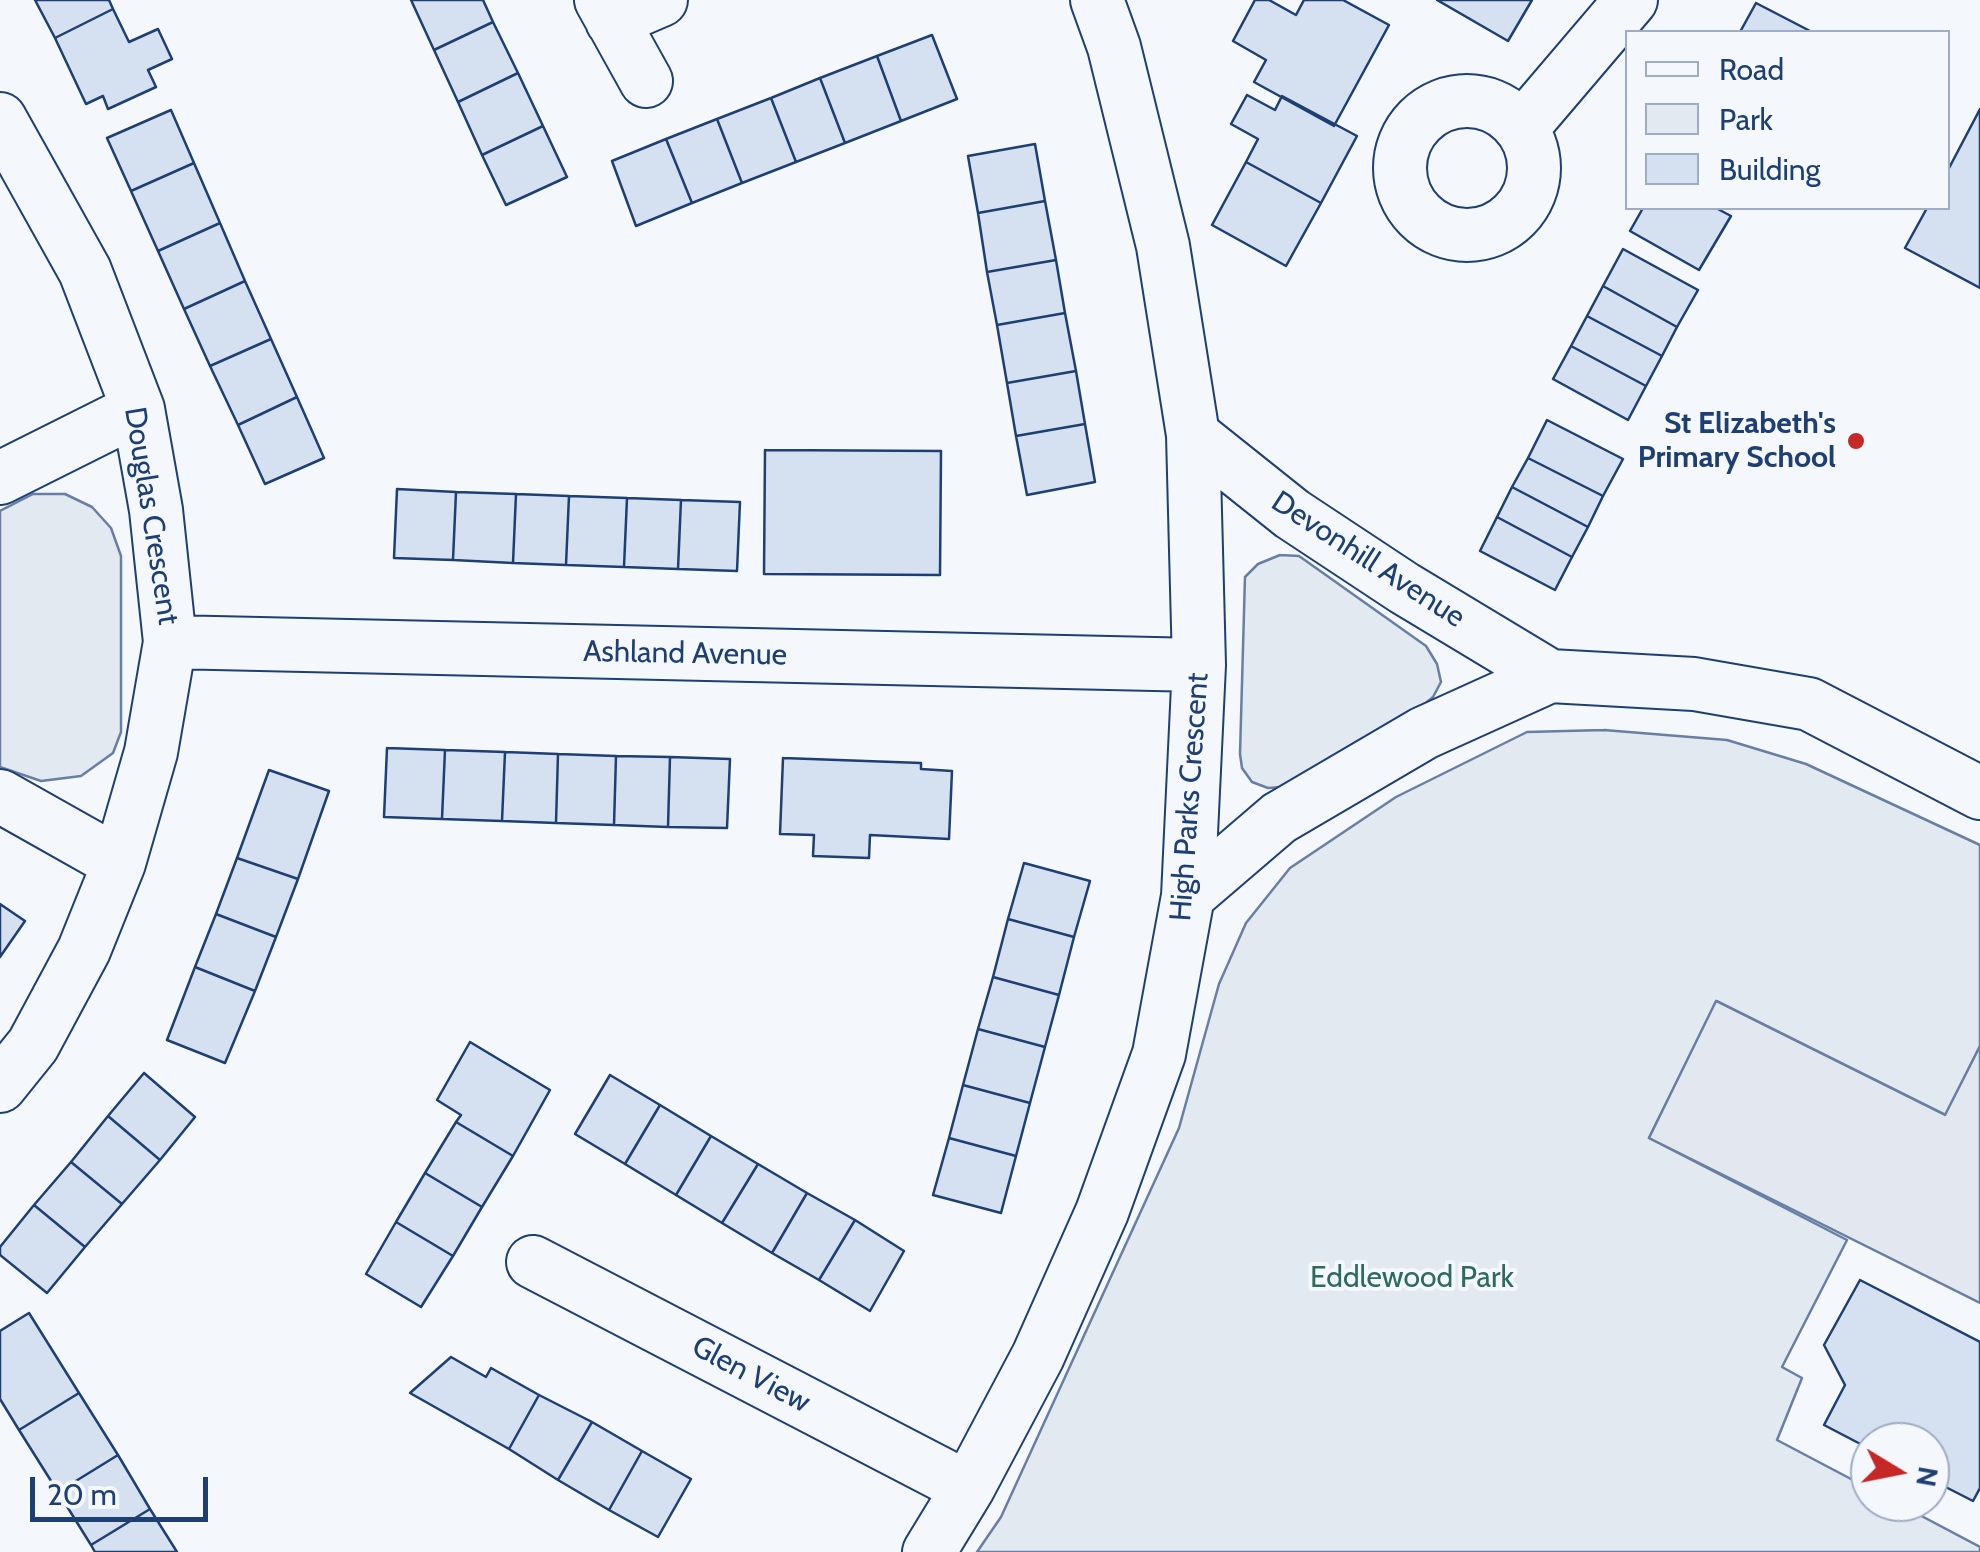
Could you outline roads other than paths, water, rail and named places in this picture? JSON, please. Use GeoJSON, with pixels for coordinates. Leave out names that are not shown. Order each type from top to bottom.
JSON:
{"type":"FeatureCollection","features":[{"type":"Feature","properties":{"kind":"street"},"geometry":{"type":"LineString","coordinates":[[646,81],[607,11],[661,0]]}},
{"type":"Feature","properties":{"kind":"street","name":"High Parks Crescent"},"geometry":{"type":"LineString","coordinates":[[928,1552],[968,1488],[1038,1356],[1102,1212],[1158,1054],[1188,896],[1199,665],[1193,435],[1163,246],[1114,47],[1097,0]]}},
{"type":"Feature","properties":{"kind":"street"},"geometry":{"type":"LineString","coordinates":[[1522,128],[1631,0]]}},
{"type":"Feature","properties":{"kind":"street","name":"Douglas Crescent"},"geometry":{"type":"LineString","coordinates":[[0,119],[85,271],[138,409],[156,510],[170,642],[151,752],[120,863],[84,950],[33,1045],[0,1086]]}},
{"type":"Feature","properties":{"kind":"street"},"geometry":{"type":"LineString","coordinates":[[0,478],[138,409]]}},
{"type":"Feature","properties":{"kind":"street","name":"Devonhill Avenue"},"geometry":{"type":"LineString","coordinates":[[1193,435],[1292,514],[1404,588],[1550,676]]}},
{"type":"Feature","properties":{"kind":"street","name":"Ashland Avenue"},"geometry":{"type":"LineString","coordinates":[[170,642],[1199,665]]}},
{"type":"Feature","properties":{"kind":"street","name":"Devonhill Avenue"},"geometry":{"type":"LineString","coordinates":[[1188,896],[1278,818],[1424,734],[1550,676],[1694,684],[1809,704],[1980,793]]}},
{"type":"Feature","properties":{"kind":"street"},"geometry":{"type":"LineString","coordinates":[[0,796],[120,863]]}},
{"type":"Feature","properties":{"kind":"street","name":"Glen View"},"geometry":{"type":"LineString","coordinates":[[533,1262],[968,1488]]}},
{"type":"Feature","properties":{"kind":"place","name":"St Elizabeth's Primary School"},"geometry":{"type":"Point","coordinates":[1856,441]}},
{"type":"Feature","properties":{"kind":"park label","name":"Eddlewood Park"},"geometry":{"type":"Point","coordinates":[1412,1278]}}]}
